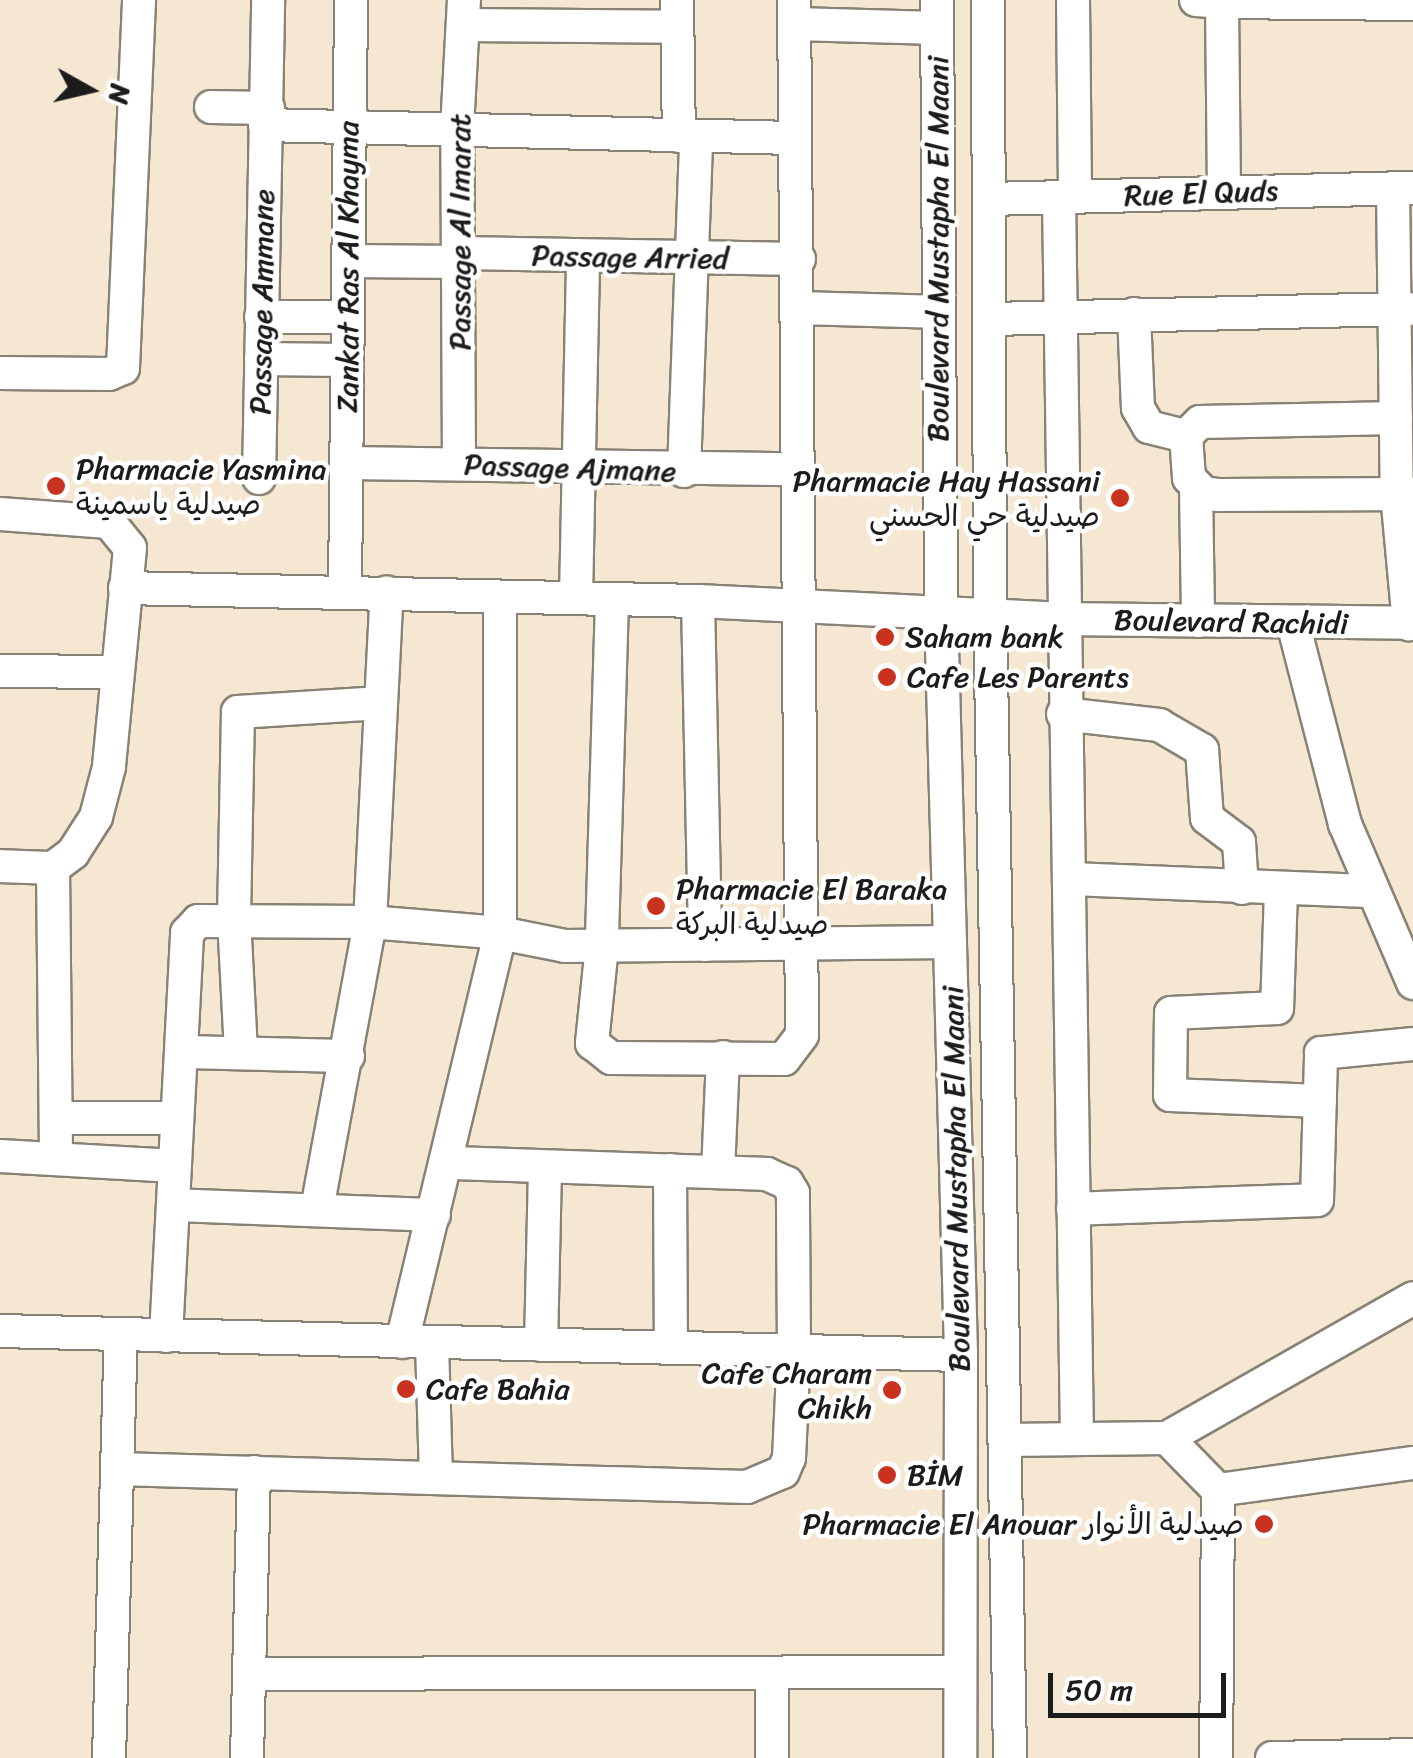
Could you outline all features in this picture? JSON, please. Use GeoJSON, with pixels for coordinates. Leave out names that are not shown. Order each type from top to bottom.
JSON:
{"type":"FeatureCollection","features":[{"type":"Feature","properties":{"kind":"street"},"geometry":{"type":"LineString","coordinates":[[0,373],[108,374],[123,368],[139,0]]}},
{"type":"Feature","properties":{"kind":"street","name":"Passage Ammane"},"geometry":{"type":"LineString","coordinates":[[258,478],[268,0]]}},
{"type":"Feature","properties":{"kind":"street","name":"Zankat Ras Al Khayma"},"geometry":{"type":"LineString","coordinates":[[345,593],[351,0]]}},
{"type":"Feature","properties":{"kind":"street","name":"Boulevard Mustapha El Maani"},"geometry":{"type":"LineString","coordinates":[[988,0],[990,611],[1010,1758]]}},
{"type":"Feature","properties":{"kind":"street"},"geometry":{"type":"LineString","coordinates":[[1072,0],[1060,317],[1060,620],[1077,1437]]}},
{"type":"Feature","properties":{"kind":"street"},"geometry":{"type":"LineString","coordinates":[[1224,192],[1210,1],[1413,4]]}},
{"type":"Feature","properties":{"kind":"street"},"geometry":{"type":"LineString","coordinates":[[612,600],[602,946],[595,1049],[611,1058],[784,1058],[798,1048],[802,946],[794,470],[799,258],[794,12],[937,14]]}},
{"type":"Feature","properties":{"kind":"street"},"geometry":{"type":"LineString","coordinates":[[464,13],[677,14],[687,137],[690,260],[684,471]]}},
{"type":"Feature","properties":{"kind":"street","name":"Passage Al Imarat"},"geometry":{"type":"LineString","coordinates":[[459,464],[462,258],[457,129],[464,13]]}},
{"type":"Feature","properties":{"kind":"street","name":"Boulevard Mustapha El Maani"},"geometry":{"type":"LineString","coordinates":[[937,14],[936,312],[941,609],[960,1354],[960,1758]]}},
{"type":"Feature","properties":{"kind":"street"},"geometry":{"type":"LineString","coordinates":[[211,108],[349,124],[795,138]]}},
{"type":"Feature","properties":{"kind":"street"},"geometry":{"type":"LineString","coordinates":[[1403,188],[1396,418],[1405,494],[1411,624]]}},
{"type":"Feature","properties":{"kind":"street","name":"Rue El Quds"},"geometry":{"type":"LineString","coordinates":[[989,199],[1403,188]]}},
{"type":"Feature","properties":{"kind":"street","name":"Passage Arried"},"geometry":{"type":"LineString","coordinates":[[348,261],[799,258]]}},
{"type":"Feature","properties":{"kind":"street"},"geometry":{"type":"LineString","coordinates":[[576,598],[583,259]]}},
{"type":"Feature","properties":{"kind":"street"},"geometry":{"type":"LineString","coordinates":[[796,308],[936,312]]}},
{"type":"Feature","properties":{"kind":"street"},"geometry":{"type":"LineString","coordinates":[[992,319],[1402,308]]}},
{"type":"Feature","properties":{"kind":"street"},"geometry":{"type":"LineString","coordinates":[[1134,314],[1138,408],[1149,427],[1186,436]]}},
{"type":"Feature","properties":{"kind":"street"},"geometry":{"type":"LineString","coordinates":[[262,316],[348,318]]}},
{"type":"Feature","properties":{"kind":"street"},"geometry":{"type":"LineString","coordinates":[[261,359],[348,360]]}},
{"type":"Feature","properties":{"kind":"street"},"geometry":{"type":"LineString","coordinates":[[1186,436],[1200,422],[1396,418]]}},
{"type":"Feature","properties":{"kind":"street"},"geometry":{"type":"LineString","coordinates":[[1186,436],[1196,488],[1198,622]]}},
{"type":"Feature","properties":{"kind":"street","name":"Passage Ajmane"},"geometry":{"type":"LineString","coordinates":[[346,464],[794,470]]}},
{"type":"Feature","properties":{"kind":"street"},"geometry":{"type":"LineString","coordinates":[[1196,488],[1219,495],[1405,494]]}},
{"type":"Feature","properties":{"kind":"street"},"geometry":{"type":"LineString","coordinates":[[0,514],[109,522],[130,548],[109,768],[96,816],[73,852],[53,868],[0,866]]}},
{"type":"Feature","properties":{"kind":"street","name":"Boulevard Rachidi"},"geometry":{"type":"LineString","coordinates":[[125,588],[941,609],[1060,620],[1411,624]]}},
{"type":"Feature","properties":{"kind":"street"},"geometry":{"type":"LineString","coordinates":[[317,1210],[370,922],[387,592]]}},
{"type":"Feature","properties":{"kind":"street"},"geometry":{"type":"LineString","coordinates":[[436,1476],[417,1342],[434,1214],[500,933],[500,597]]}},
{"type":"Feature","properties":{"kind":"street"},"geometry":{"type":"LineString","coordinates":[[698,601],[705,945]]}},
{"type":"Feature","properties":{"kind":"street"},"geometry":{"type":"LineString","coordinates":[[1293,622],[1369,891],[1413,983]]}},
{"type":"Feature","properties":{"kind":"street"},"geometry":{"type":"LineString","coordinates":[[0,672],[118,672]]}},
{"type":"Feature","properties":{"kind":"street"},"geometry":{"type":"LineString","coordinates":[[241,1052],[234,918],[238,712],[381,703]]}},
{"type":"Feature","properties":{"kind":"street"},"geometry":{"type":"LineString","coordinates":[[1063,714],[1158,725],[1202,750],[1207,818],[1239,842],[1242,888]]}},
{"type":"Feature","properties":{"kind":"street"},"geometry":{"type":"LineString","coordinates":[[53,868],[56,1158]]}},
{"type":"Feature","properties":{"kind":"street"},"geometry":{"type":"LineString","coordinates":[[1068,879],[1369,891]]}},
{"type":"Feature","properties":{"kind":"street"},"geometry":{"type":"LineString","coordinates":[[1280,890],[1276,1008],[1171,1013],[1170,1095],[1320,1101]]}},
{"type":"Feature","properties":{"kind":"street"},"geometry":{"type":"LineString","coordinates":[[166,1336],[187,933],[198,922],[234,918],[370,922],[500,933],[528,942],[602,946],[950,942]]}},
{"type":"Feature","properties":{"kind":"street"},"geometry":{"type":"LineString","coordinates":[[1074,1208],[1317,1200],[1323,1051],[1413,1044]]}},
{"type":"Feature","properties":{"kind":"street"},"geometry":{"type":"LineString","coordinates":[[182,1052],[348,1056]]}},
{"type":"Feature","properties":{"kind":"street"},"geometry":{"type":"LineString","coordinates":[[718,1172],[723,1057]]}},
{"type":"Feature","properties":{"kind":"street"},"geometry":{"type":"LineString","coordinates":[[58,1118],[177,1118]]}},
{"type":"Feature","properties":{"kind":"street"},"geometry":{"type":"LineString","coordinates":[[0,1156],[176,1166]]}},
{"type":"Feature","properties":{"kind":"street"},"geometry":{"type":"LineString","coordinates":[[118,1470],[765,1483],[789,1458],[794,1351],[793,1193],[777,1176],[448,1162]]}},
{"type":"Feature","properties":{"kind":"street"},"geometry":{"type":"LineString","coordinates":[[541,1345],[544,1167]]}},
{"type":"Feature","properties":{"kind":"street"},"geometry":{"type":"LineString","coordinates":[[670,1170],[671,1348]]}},
{"type":"Feature","properties":{"kind":"street"},"geometry":{"type":"LineString","coordinates":[[173,1205],[434,1214]]}},
{"type":"Feature","properties":{"kind":"street"},"geometry":{"type":"LineString","coordinates":[[1005,1440],[1167,1438],[1413,1298]]}},
{"type":"Feature","properties":{"kind":"street"},"geometry":{"type":"LineString","coordinates":[[0,1331],[960,1354]]}},
{"type":"Feature","properties":{"kind":"street"},"geometry":{"type":"LineString","coordinates":[[109,1758],[121,1334]]}},
{"type":"Feature","properties":{"kind":"street"},"geometry":{"type":"LineString","coordinates":[[1167,1438],[1218,1490],[1216,1758]]}},
{"type":"Feature","properties":{"kind":"street"},"geometry":{"type":"LineString","coordinates":[[1218,1490],[1413,1463]]}},
{"type":"Feature","properties":{"kind":"street"},"geometry":{"type":"LineString","coordinates":[[247,1758],[254,1472]]}},
{"type":"Feature","properties":{"kind":"street"},"geometry":{"type":"LineString","coordinates":[[249,1674],[959,1672]]}},
{"type":"Feature","properties":{"kind":"street"},"geometry":{"type":"LineString","coordinates":[[772,1674],[772,1758]]}},
{"type":"Feature","properties":{"kind":"street"},"geometry":{"type":"LineString","coordinates":[[1272,1758],[1413,1754]]}},
{"type":"Feature","properties":{"kind":"place","name":"Pharmacie Yasmina صيدلية ياسمينة"},"geometry":{"type":"Point","coordinates":[56,486]}},
{"type":"Feature","properties":{"kind":"place","name":"Pharmacie Hay Hassani صيدلية حي الحسني"},"geometry":{"type":"Point","coordinates":[1120,498]}},
{"type":"Feature","properties":{"kind":"place","name":"Saham bank"},"geometry":{"type":"Point","coordinates":[885,637]}},
{"type":"Feature","properties":{"kind":"place","name":"Cafe Les Parents"},"geometry":{"type":"Point","coordinates":[887,677]}},
{"type":"Feature","properties":{"kind":"place","name":"Pharmacie El Baraka صيدلية البركة"},"geometry":{"type":"Point","coordinates":[656,906]}},
{"type":"Feature","properties":{"kind":"place","name":"Cafe Bahia"},"geometry":{"type":"Point","coordinates":[406,1389]}},
{"type":"Feature","properties":{"kind":"place","name":"Cafe Charam Chikh"},"geometry":{"type":"Point","coordinates":[892,1390]}},
{"type":"Feature","properties":{"kind":"place","name":"BİM"},"geometry":{"type":"Point","coordinates":[887,1475]}},
{"type":"Feature","properties":{"kind":"place","name":"Pharmacie El Anouar صيدلية الأنوار"},"geometry":{"type":"Point","coordinates":[1264,1524]}}]}
